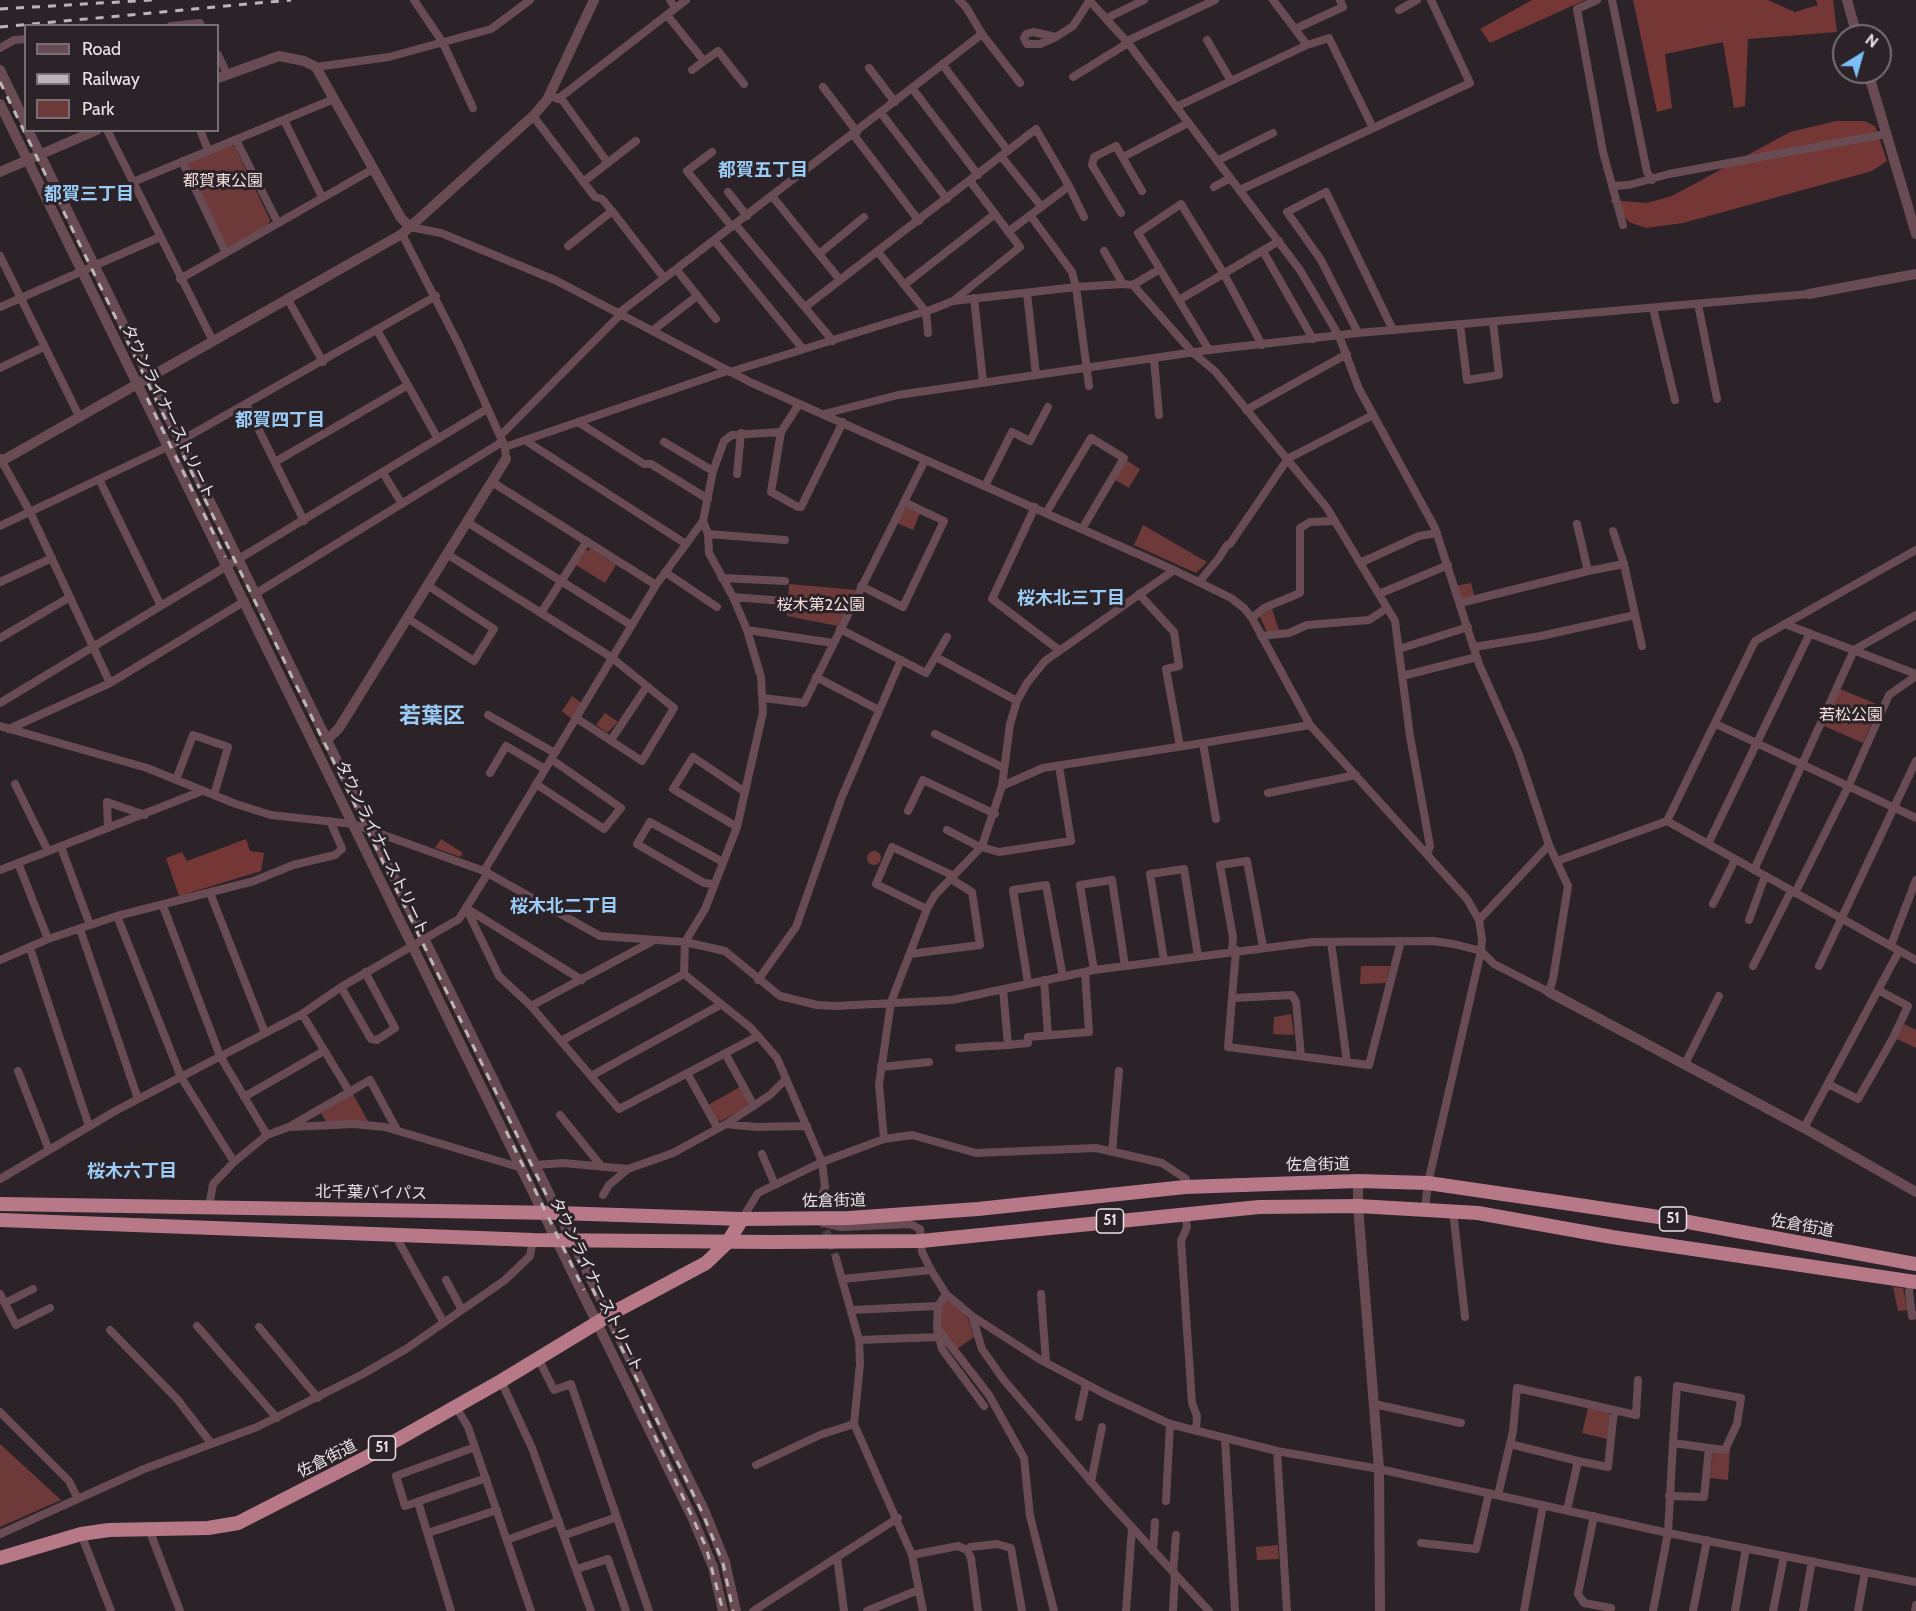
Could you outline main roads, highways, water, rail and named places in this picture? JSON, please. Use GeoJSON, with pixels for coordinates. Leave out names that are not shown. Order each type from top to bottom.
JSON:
{"type":"FeatureCollection","features":[{"type":"Feature","properties":{"kind":"highway","name":"佐倉街道"},"geometry":{"type":"LineString","coordinates":[[0,1558],[81,1534],[149,1528],[208,1528],[238,1523],[365,1458],[501,1381],[603,1319],[705,1263],[728,1242],[741,1219],[913,1215],[1185,1187],[1358,1181],[1428,1183],[1671,1219],[1916,1264]]}},
{"type":"Feature","properties":{"kind":"highway","name":"北千葉バイパス"},"geometry":{"type":"LineString","coordinates":[[0,1204],[551,1213],[741,1219]]}},
{"type":"Feature","properties":{"kind":"highway","name":"51"},"geometry":{"type":"LineString","coordinates":[[0,1220],[533,1240],[921,1241],[1185,1213],[1280,1206],[1358,1206],[1453,1211],[1914,1282]]}},
{"type":"Feature","properties":{"kind":"tunnel"},"geometry":{"type":"LineString","coordinates":[[822,1219],[836,1258]]}},
{"type":"Feature","properties":{"kind":"railway"},"geometry":{"type":"LineString","coordinates":[[0,9],[152,0]]}},
{"type":"Feature","properties":{"kind":"railway"},"geometry":{"type":"LineString","coordinates":[[32,24],[291,0]]}},
{"type":"Feature","properties":{"kind":"railway"},"geometry":{"type":"LineString","coordinates":[[0,27],[24,25]]}},
{"type":"Feature","properties":{"kind":"railway"},"geometry":{"type":"LineString","coordinates":[[0,82],[24,131]]}},
{"type":"Feature","properties":{"kind":"railway"},"geometry":{"type":"LineString","coordinates":[[25,132],[703,1514],[723,1563],[733,1611]]}},
{"type":"Feature","properties":{"kind":"railway"},"geometry":{"type":"LineString","coordinates":[[147,398],[225,557]]}},
{"type":"Feature","properties":{"kind":"railway"},"geometry":{"type":"LineString","coordinates":[[506,1131],[584,1290]]}},
{"type":"Feature","properties":{"kind":"railway"},"geometry":{"type":"LineString","coordinates":[[641,1406],[706,1547],[723,1611]]}},
{"type":"Feature","properties":{"kind":"district","name":"都賀五丁目"},"geometry":{"type":"Point","coordinates":[763,171]}},
{"type":"Feature","properties":{"kind":"district","name":"都賀三丁目"},"geometry":{"type":"Point","coordinates":[89,195]}},
{"type":"Feature","properties":{"kind":"district","name":"都賀四丁目"},"geometry":{"type":"Point","coordinates":[280,421]}},
{"type":"Feature","properties":{"kind":"district","name":"桜木北三丁目"},"geometry":{"type":"Point","coordinates":[1071,599]}},
{"type":"Feature","properties":{"kind":"district","name":"若葉区"},"geometry":{"type":"Point","coordinates":[432,717]}},
{"type":"Feature","properties":{"kind":"district","name":"桜木北二丁目"},"geometry":{"type":"Point","coordinates":[564,907]}},
{"type":"Feature","properties":{"kind":"district","name":"桜木六丁目"},"geometry":{"type":"Point","coordinates":[132,1172]}},
{"type":"Feature","properties":{"kind":"park label","name":"都賀東公園"},"geometry":{"type":"Point","coordinates":[223,181]}},
{"type":"Feature","properties":{"kind":"park label","name":"桜木第2公園"},"geometry":{"type":"Point","coordinates":[821,605]}},
{"type":"Feature","properties":{"kind":"park label","name":"若松公園"},"geometry":{"type":"Point","coordinates":[1851,715]}}]}
